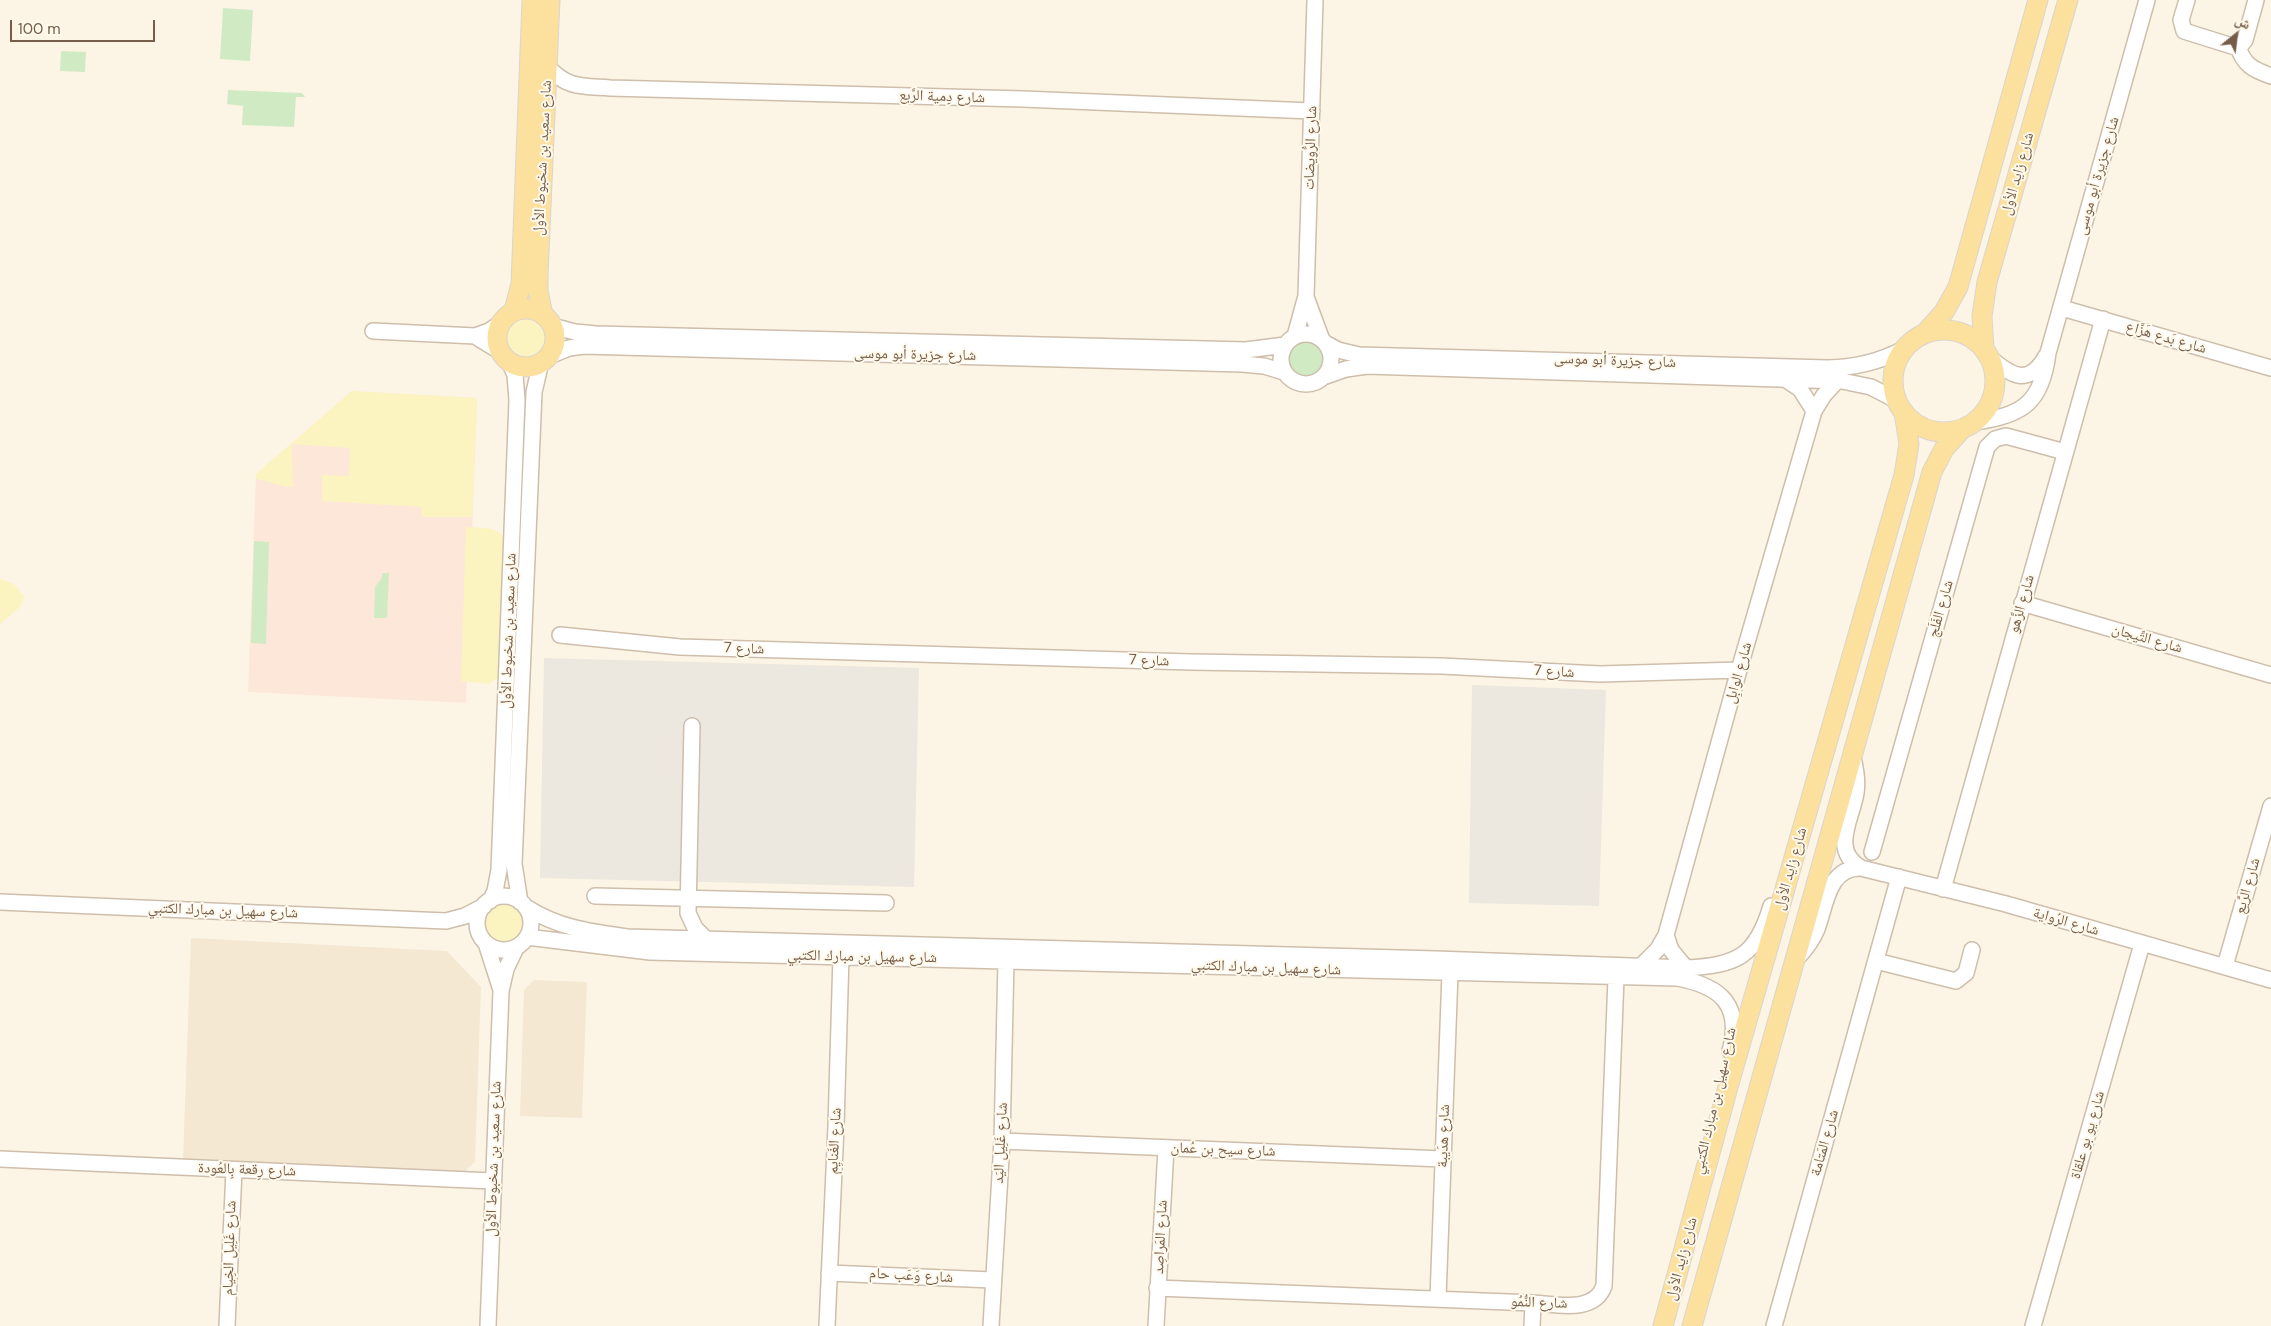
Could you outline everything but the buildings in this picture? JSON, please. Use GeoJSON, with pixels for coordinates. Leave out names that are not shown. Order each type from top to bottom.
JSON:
{"type":"FeatureCollection","features":[{"type":"Feature","properties":{"kind":"main road","name":"شارع سعيد بن شخبوط الأول"},"geometry":{"type":"LineString","coordinates":[[508,317],[522,284],[532,0]]}},
{"type":"Feature","properties":{"kind":"main road","name":"شارع سعيد بن شخبوط الأول"},"geometry":{"type":"LineString","coordinates":[[548,320],[538,283],[550,0]]}},
{"type":"Feature","properties":{"kind":"main road","name":"شارع زايد الأول"},"geometry":{"type":"LineString","coordinates":[[1925,333],[1944,312],[1958,287],[2038,0]]}},
{"type":"Feature","properties":{"kind":"main road","name":"شارع زايد الأول"},"geometry":{"type":"LineString","coordinates":[[1986,353],[1982,316],[1987,282],[2068,0]]}},
{"type":"Feature","properties":{"kind":"main road"},"geometry":{"type":"LineString","coordinates":[[529,309],[548,320],[555,339],[544,360],[535,365],[521,366],[505,356],[497,340],[508,317],[529,309]]}},
{"type":"Feature","properties":{"kind":"main road"},"geometry":{"type":"LineString","coordinates":[[1953,331],[1970,338],[1986,353],[1994,372],[1993,396],[1986,410],[1968,425],[1953,432],[1934,431],[1917,425],[1900,406],[1894,391],[1893,373],[1904,349],[1925,333],[1953,331]]}},
{"type":"Feature","properties":{"kind":"main road","name":"شارع زايد الأول"},"geometry":{"type":"LineString","coordinates":[[1663,1326],[1728,1087],[1817,783],[1906,468],[1909,444],[1900,406]]}},
{"type":"Feature","properties":{"kind":"main road","name":"شارع زايد الأول"},"geometry":{"type":"LineString","coordinates":[[1692,1326],[1932,472],[1944,449],[1968,425]]}},
{"type":"Feature","properties":{"kind":"street","name":"شارع الرُّويضات"},"geometry":{"type":"LineString","coordinates":[[1290,340],[1306,296],[1315,0]]}},
{"type":"Feature","properties":{"kind":"street","name":"شارع جزيرة أبو موسى"},"geometry":{"type":"LineString","coordinates":[[1968,425],[2006,417],[2028,403],[2042,383],[2048,353],[2147,0]]}},
{"type":"Feature","properties":{"kind":"street"},"geometry":{"type":"LineString","coordinates":[[2187,0],[2181,20],[2184,31],[2238,46]]}},
{"type":"Feature","properties":{"kind":"street"},"geometry":{"type":"LineString","coordinates":[[2238,46],[2245,40],[2256,0]]}},
{"type":"Feature","properties":{"kind":"street"},"geometry":{"type":"LineString","coordinates":[[2238,46],[2242,59],[2248,67],[2271,76]]}},
{"type":"Feature","properties":{"kind":"street"},"geometry":{"type":"LineString","coordinates":[[546,104],[557,93],[571,85],[558,77],[547,66]]}},
{"type":"Feature","properties":{"kind":"street","name":"شارع دِمية الرَّبع"},"geometry":{"type":"LineString","coordinates":[[571,85],[610,88],[1023,99],[1312,111]]}},
{"type":"Feature","properties":{"kind":"street","name":"شارع الرُّويضات"},"geometry":{"type":"LineString","coordinates":[[1306,296],[1324,341]]}},
{"type":"Feature","properties":{"kind":"street","name":"شارع بَدع هَزَّاع"},"geometry":{"type":"LineString","coordinates":[[2062,308],[2271,368]]}},
{"type":"Feature","properties":{"kind":"street"},"geometry":{"type":"LineString","coordinates":[[373,331],[475,336],[489,331],[508,317]]}},
{"type":"Feature","properties":{"kind":"street","name":"شارع الزَّهو"},"geometry":{"type":"LineString","coordinates":[[1943,889],[2103,319]]}},
{"type":"Feature","properties":{"kind":"street","name":"شارع جزيرة أبو موسى"},"geometry":{"type":"LineString","coordinates":[[548,320],[575,332],[596,334],[1246,350],[1290,340]]}},
{"type":"Feature","properties":{"kind":"street"},"geometry":{"type":"LineString","coordinates":[[1309,334],[1324,341],[1331,356],[1331,363],[1326,376],[1319,381],[1304,385],[1289,378],[1284,372],[1281,363],[1281,353],[1290,340],[1309,334]]}},
{"type":"Feature","properties":{"kind":"street"},"geometry":{"type":"LineString","coordinates":[[475,336],[505,356]]}},
{"type":"Feature","properties":{"kind":"street","name":"شارع جزيرة أبو موسى"},"geometry":{"type":"LineString","coordinates":[[1324,341],[1345,352],[1367,355],[1827,368],[1859,366],[1882,359],[1904,349]]}},
{"type":"Feature","properties":{"kind":"street","name":"شارع جزيرة أبو موسى"},"geometry":{"type":"LineString","coordinates":[[544,360],[569,348],[584,346],[1242,364],[1264,366],[1284,372]]}},
{"type":"Feature","properties":{"kind":"street","name":"شارع جزيرة أبو موسى"},"geometry":{"type":"LineString","coordinates":[[1986,353],[2002,368],[2022,376],[2028,376],[2035,372],[2048,353]]}},
{"type":"Feature","properties":{"kind":"street","name":"شارع سعيد بن شخبوط الأول"},"geometry":{"type":"LineString","coordinates":[[487,903],[495,891],[499,870],[518,400],[515,375],[505,356]]}},
{"type":"Feature","properties":{"kind":"street","name":"شارع سعيد بن شخبوط الأول"},"geometry":{"type":"LineString","coordinates":[[523,904],[514,864],[534,392],[544,360]]}},
{"type":"Feature","properties":{"kind":"street","name":"شارع جزيرة أبو موسى"},"geometry":{"type":"LineString","coordinates":[[1326,376],[1346,369],[1367,366],[1837,381],[1871,387],[1900,406]]}},
{"type":"Feature","properties":{"kind":"street"},"geometry":{"type":"LineString","coordinates":[[1785,379],[1800,388],[1814,411]]}},
{"type":"Feature","properties":{"kind":"street","name":"شارع الوابِل"},"geometry":{"type":"LineString","coordinates":[[1640,967],[1652,956],[1666,935],[1739,670],[1814,411],[1824,395],[1837,381]]}},
{"type":"Feature","properties":{"kind":"street","name":"شارع الفَلَج"},"geometry":{"type":"LineString","coordinates":[[1872,852],[1987,447],[1995,439],[2006,436],[2065,452]]}},
{"type":"Feature","properties":{"kind":"street","name":"شارع التِّيجان"},"geometry":{"type":"LineString","coordinates":[[2022,603],[2271,675]]}},
{"type":"Feature","properties":{"kind":"street","name":"شارع 7"},"geometry":{"type":"LineString","coordinates":[[560,635],[680,647],[1191,662],[1442,666],[1600,674],[1739,670]]}},
{"type":"Feature","properties":{"kind":"street"},"geometry":{"type":"LineString","coordinates":[[692,726],[688,906],[695,928],[707,940]]}},
{"type":"Feature","properties":{"kind":"street"},"geometry":{"type":"LineString","coordinates":[[1853,758],[1856,773],[1856,795],[1844,843],[1849,858],[1861,868]]}},
{"type":"Feature","properties":{"kind":"street","name":"شارع سهيل بن مبارك الكتبي"},"geometry":{"type":"LineString","coordinates":[[523,904],[546,920],[571,929],[628,937],[1445,959],[1686,968],[1724,964],[1745,953],[1756,942],[1768,918],[1797,819],[1817,783]]}},
{"type":"Feature","properties":{"kind":"street","name":"شارع الرِّيع"},"geometry":{"type":"LineString","coordinates":[[2225,966],[2271,806]]}},
{"type":"Feature","properties":{"kind":"street"},"geometry":{"type":"LineString","coordinates":[[1796,958],[1814,936],[1833,881],[1845,871],[1861,868]]}},
{"type":"Feature","properties":{"kind":"street","name":"شارع الرُواية"},"geometry":{"type":"LineString","coordinates":[[1861,868],[2271,980]]}},
{"type":"Feature","properties":{"kind":"street","name":"شارع المَتامة"},"geometry":{"type":"LineString","coordinates":[[1774,1326],[1899,878]]}},
{"type":"Feature","properties":{"kind":"street"},"geometry":{"type":"LineString","coordinates":[[505,896],[523,904],[531,922],[528,937],[516,948],[500,950],[483,939],[478,921],[487,903],[505,896]]}},
{"type":"Feature","properties":{"kind":"street"},"geometry":{"type":"LineString","coordinates":[[595,896],[688,906],[886,903]]}},
{"type":"Feature","properties":{"kind":"street","name":"شارع سهيل بن مبارك الكتبي"},"geometry":{"type":"LineString","coordinates":[[0,902],[446,921],[466,916],[487,903]]}},
{"type":"Feature","properties":{"kind":"street"},"geometry":{"type":"LineString","coordinates":[[670,938],[680,927],[688,906]]}},
{"type":"Feature","properties":{"kind":"street","name":"شارع سهيل بن مبارك الكتبي"},"geometry":{"type":"LineString","coordinates":[[446,921],[483,939]]}},
{"type":"Feature","properties":{"kind":"street"},"geometry":{"type":"LineString","coordinates":[[1666,935],[1675,957],[1686,968]]}},
{"type":"Feature","properties":{"kind":"street","name":"شارع سهيل بن مبارك الكتبي"},"geometry":{"type":"LineString","coordinates":[[528,937],[650,952],[1006,960],[1616,978],[1677,978],[1700,984],[1720,996],[1734,1017],[1735,1027],[1681,1247],[1680,1267]]}},
{"type":"Feature","properties":{"kind":"street","name":"شارع سعيد بن شخبوط الأول"},"geometry":{"type":"LineString","coordinates":[[483,939],[495,966],[501,991]]}},
{"type":"Feature","properties":{"kind":"street","name":"شارع يو بو علقاة"},"geometry":{"type":"LineString","coordinates":[[2033,1326],[2142,944]]}},
{"type":"Feature","properties":{"kind":"street","name":"شارع سعيد بن شخبوط الأول"},"geometry":{"type":"LineString","coordinates":[[488,1326],[501,991],[506,968],[516,948]]}},
{"type":"Feature","properties":{"kind":"street"},"geometry":{"type":"LineString","coordinates":[[1876,961],[1956,981],[1966,973],[1972,950]]}},
{"type":"Feature","properties":{"kind":"street","name":"شارع الغَنايِم"},"geometry":{"type":"LineString","coordinates":[[827,1326],[841,956]]}},
{"type":"Feature","properties":{"kind":"street","name":"شارع غَلِيل اليَد"},"geometry":{"type":"LineString","coordinates":[[991,1326],[992,1280],[1002,1142],[1006,960]]}},
{"type":"Feature","properties":{"kind":"street","name":"شارع هدَيبة"},"geometry":{"type":"LineString","coordinates":[[1438,1298],[1450,973]]}},
{"type":"Feature","properties":{"kind":"street","name":"شارع النُّمُو"},"geometry":{"type":"LineString","coordinates":[[1158,1288],[1533,1303],[1587,1304],[1598,1297],[1604,1286],[1616,978]]}},
{"type":"Feature","properties":{"kind":"street","name":"شارع سيح بن عُمان"},"geometry":{"type":"LineString","coordinates":[[1002,1142],[1443,1159]]}},
{"type":"Feature","properties":{"kind":"street","name":"شارع المَراصِد"},"geometry":{"type":"LineString","coordinates":[[1156,1326],[1166,1148]]}},
{"type":"Feature","properties":{"kind":"street","name":"شارع رِقعة بِالعُودة"},"geometry":{"type":"LineString","coordinates":[[0,1160],[493,1181]]}},
{"type":"Feature","properties":{"kind":"street","name":"شارع غَلِيل الخِيام"},"geometry":{"type":"LineString","coordinates":[[227,1326],[234,1170]]}},
{"type":"Feature","properties":{"kind":"street","name":"شارع وَعَب حام"},"geometry":{"type":"LineString","coordinates":[[829,1273],[992,1280]]}},
{"type":"Feature","properties":{"kind":"street"},"geometry":{"type":"LineString","coordinates":[[1532,1326],[1533,1303]]}},
{"type":"Feature","properties":{"kind":"shaded area"},"geometry":{"type":"Polygon","coordinates":[[[352,391],[477,398],[466,703],[248,692],[256,474],[352,391]]]}},
{"type":"Feature","properties":{"kind":"shaded area"},"geometry":{"type":"Polygon","coordinates":[[[544,658],[919,668],[914,887],[540,878],[544,658]]]}},
{"type":"Feature","properties":{"kind":"shaded area"},"geometry":{"type":"Polygon","coordinates":[[[1472,685],[1606,690],[1599,906],[1469,903],[1472,685]]]}},
{"type":"Feature","properties":{"kind":"shaded area"},"geometry":{"type":"Polygon","coordinates":[[[191,938],[447,951],[481,987],[475,1162],[463,1173],[183,1159],[191,938]]]}},
{"type":"Feature","properties":{"kind":"shaded area"},"geometry":{"type":"Polygon","coordinates":[[[534,980],[587,982],[582,1118],[520,1116],[524,990],[534,980]]]}},
{"type":"Feature","properties":{"kind":"green space"},"geometry":{"type":"Polygon","coordinates":[[[223,8],[253,10],[250,61],[220,59],[223,8]]]}},
{"type":"Feature","properties":{"kind":"green space"},"geometry":{"type":"Polygon","coordinates":[[[61,51],[86,52],[85,72],[60,71],[61,51]]]}},
{"type":"Feature","properties":{"kind":"green space"},"geometry":{"type":"Polygon","coordinates":[[[228,90],[302,93],[305,97],[296,97],[294,127],[242,125],[243,106],[227,104],[228,90]]]}},
{"type":"Feature","properties":{"kind":"green space"},"geometry":{"type":"Polygon","coordinates":[[[1305,342],[1312,343],[1318,347],[1322,353],[1322,367],[1318,373],[1312,377],[1305,378],[1298,377],[1292,373],[1288,367],[1287,360],[1288,353],[1292,347],[1298,343],[1305,342]]]}},
{"type":"Feature","properties":{"kind":"green space"},"geometry":{"type":"Polygon","coordinates":[[[254,541],[269,542],[266,644],[251,643],[254,541]]]}},
{"type":"Feature","properties":{"kind":"green space"},"geometry":{"type":"Polygon","coordinates":[[[382,573],[389,573],[387,618],[374,618],[375,587],[382,578],[382,573]]]}},
{"type":"Feature","properties":{"kind":"sand"},"geometry":{"type":"Polygon","coordinates":[[[524,317],[532,317],[543,323],[549,338],[543,353],[532,359],[524,359],[513,353],[507,342],[507,334],[513,323],[524,317]]]}},
{"type":"Feature","properties":{"kind":"sand"},"geometry":{"type":"Polygon","coordinates":[[[352,391],[477,398],[472,517],[422,517],[422,507],[322,501],[322,475],[349,476],[350,448],[292,444],[293,487],[256,479],[256,474],[352,391]]]}},
{"type":"Feature","properties":{"kind":"sand"},"geometry":{"type":"Polygon","coordinates":[[[466,527],[497,531],[505,538],[499,677],[489,684],[461,681],[466,527]]]}},
{"type":"Feature","properties":{"kind":"sand"},"geometry":{"type":"Polygon","coordinates":[[[0,579],[14,584],[24,596],[21,606],[0,624],[0,579]]]}},
{"type":"Feature","properties":{"kind":"sand"},"geometry":{"type":"Polygon","coordinates":[[[500,902],[508,902],[519,908],[525,923],[519,938],[508,944],[500,944],[489,938],[483,927],[483,919],[489,908],[500,902]]]}}]}
